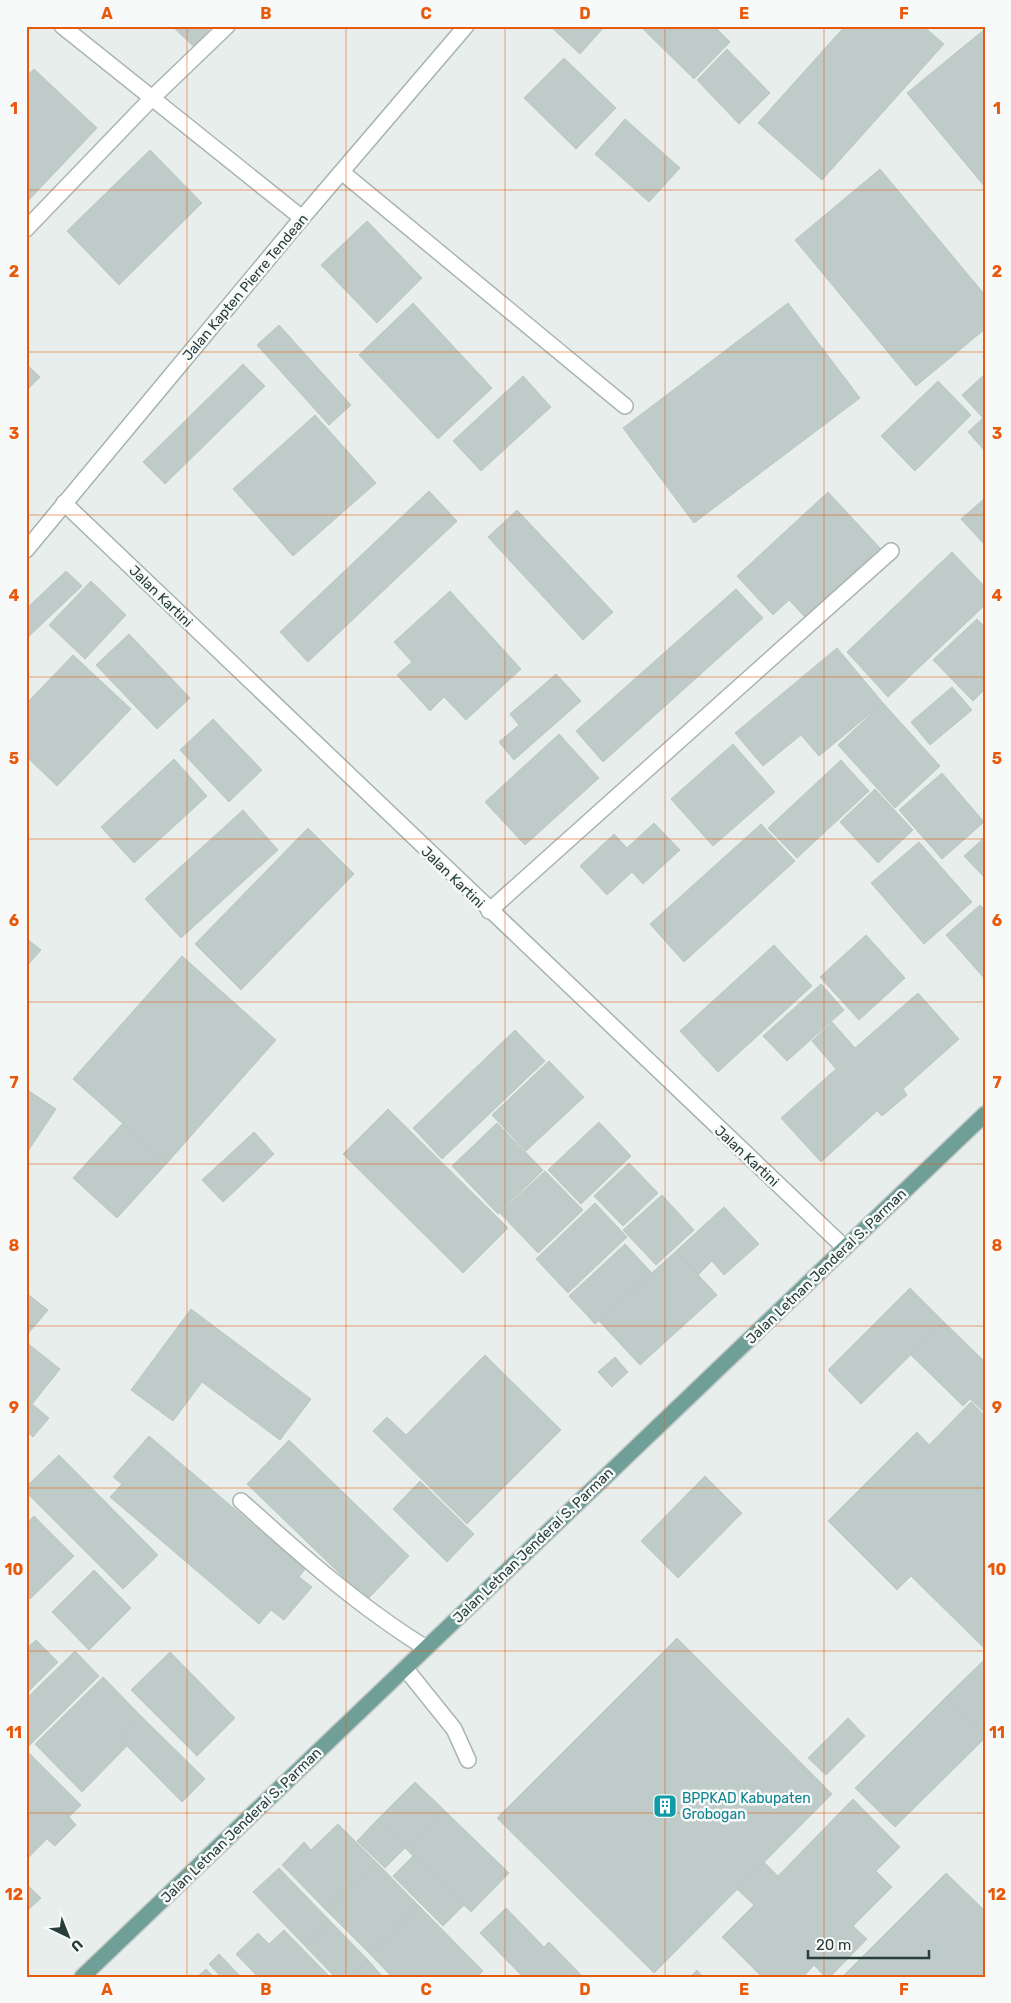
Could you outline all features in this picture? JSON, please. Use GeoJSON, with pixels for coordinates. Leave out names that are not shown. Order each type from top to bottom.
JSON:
{"type":"FeatureCollection","features":[{"type":"Feature","properties":{"kind":"main road","name":"Jalan Letnan Jenderal S. Parman"},"geometry":{"type":"LineString","coordinates":[[82,1977],[985,1114]]}},
{"type":"Feature","properties":{"kind":"street"},"geometry":{"type":"LineString","coordinates":[[62,26],[302,218]]}},
{"type":"Feature","properties":{"kind":"street"},"geometry":{"type":"LineString","coordinates":[[26,229],[152,98],[227,26]]}},
{"type":"Feature","properties":{"kind":"street","name":"Jalan Kapten Pierre Tendean"},"geometry":{"type":"LineString","coordinates":[[26,550],[302,218],[343,173],[466,26]]}},
{"type":"Feature","properties":{"kind":"street"},"geometry":{"type":"LineString","coordinates":[[343,173],[625,406]]}},
{"type":"Feature","properties":{"kind":"street","name":"Jalan Kartini"},"geometry":{"type":"LineString","coordinates":[[64,503],[844,1248]]}},
{"type":"Feature","properties":{"kind":"street"},"geometry":{"type":"LineString","coordinates":[[489,911],[891,551]]}},
{"type":"Feature","properties":{"kind":"street"},"geometry":{"type":"LineString","coordinates":[[241,1501],[339,1587],[381,1620],[426,1648]]}},
{"type":"Feature","properties":{"kind":"street"},"geometry":{"type":"LineString","coordinates":[[405,1668],[454,1729],[468,1760]]}},
{"type":"Feature","properties":{"kind":"building"},"geometry":{"type":"Polygon","coordinates":[[[172,26],[212,26],[194,47],[172,26]]]}},
{"type":"Feature","properties":{"kind":"building"},"geometry":{"type":"Polygon","coordinates":[[[550,26],[605,26],[580,54],[550,26]]]}},
{"type":"Feature","properties":{"kind":"building"},"geometry":{"type":"Polygon","coordinates":[[[640,26],[714,26],[730,42],[694,79],[640,26]]]}},
{"type":"Feature","properties":{"kind":"building"},"geometry":{"type":"Polygon","coordinates":[[[845,26],[923,26],[944,44],[822,180],[758,123],[845,26]]]}},
{"type":"Feature","properties":{"kind":"building"},"geometry":{"type":"Polygon","coordinates":[[[985,29],[985,187],[907,93],[985,29]]]}},
{"type":"Feature","properties":{"kind":"building"},"geometry":{"type":"Polygon","coordinates":[[[727,49],[770,93],[739,124],[697,80],[727,49]]]}},
{"type":"Feature","properties":{"kind":"building"},"geometry":{"type":"Polygon","coordinates":[[[564,58],[616,108],[576,149],[524,98],[564,58]]]}},
{"type":"Feature","properties":{"kind":"building"},"geometry":{"type":"Polygon","coordinates":[[[34,69],[97,128],[26,203],[26,77],[34,69]]]}},
{"type":"Feature","properties":{"kind":"building"},"geometry":{"type":"Polygon","coordinates":[[[625,119],[680,168],[649,202],[595,154],[625,119]]]}},
{"type":"Feature","properties":{"kind":"building"},"geometry":{"type":"Polygon","coordinates":[[[150,150],[202,203],[119,285],[67,231],[150,150]]]}},
{"type":"Feature","properties":{"kind":"building"},"geometry":{"type":"Polygon","coordinates":[[[880,169],[985,295],[985,329],[916,386],[795,240],[880,169]]]}},
{"type":"Feature","properties":{"kind":"building"},"geometry":{"type":"Polygon","coordinates":[[[367,221],[422,278],[377,323],[321,265],[367,221]]]}},
{"type":"Feature","properties":{"kind":"building"},"geometry":{"type":"Polygon","coordinates":[[[413,303],[492,388],[438,439],[359,355],[413,303]]]}},
{"type":"Feature","properties":{"kind":"building"},"geometry":{"type":"Polygon","coordinates":[[[788,303],[860,398],[694,523],[623,428],[788,303]]]}},
{"type":"Feature","properties":{"kind":"building"},"geometry":{"type":"Polygon","coordinates":[[[279,325],[351,405],[329,425],[257,345],[279,325]]]}},
{"type":"Feature","properties":{"kind":"building"},"geometry":{"type":"Polygon","coordinates":[[[26,364],[40,377],[26,391],[26,364]]]}},
{"type":"Feature","properties":{"kind":"building"},"geometry":{"type":"Polygon","coordinates":[[[243,364],[265,386],[165,484],[143,462],[243,364]]]}},
{"type":"Feature","properties":{"kind":"building"},"geometry":{"type":"Polygon","coordinates":[[[985,374],[985,451],[968,432],[983,418],[962,395],[985,374]]]}},
{"type":"Feature","properties":{"kind":"building"},"geometry":{"type":"Polygon","coordinates":[[[523,376],[551,407],[481,471],[453,441],[523,376]]]}},
{"type":"Feature","properties":{"kind":"building"},"geometry":{"type":"Polygon","coordinates":[[[938,381],[971,415],[915,471],[881,436],[938,381]]]}},
{"type":"Feature","properties":{"kind":"building"},"geometry":{"type":"Polygon","coordinates":[[[315,415],[376,483],[293,556],[233,489],[315,415]]]}},
{"type":"Feature","properties":{"kind":"building"},"geometry":{"type":"Polygon","coordinates":[[[429,491],[457,521],[308,662],[280,632],[429,491]]]}},
{"type":"Feature","properties":{"kind":"building"},"geometry":{"type":"Polygon","coordinates":[[[828,492],[880,548],[805,617],[789,600],[773,615],[737,576],[828,492]]]}},
{"type":"Feature","properties":{"kind":"building"},"geometry":{"type":"Polygon","coordinates":[[[985,498],[985,545],[961,519],[985,498]]]}},
{"type":"Feature","properties":{"kind":"building"},"geometry":{"type":"Polygon","coordinates":[[[517,510],[613,612],[583,640],[488,537],[517,510]]]}},
{"type":"Feature","properties":{"kind":"building"},"geometry":{"type":"Polygon","coordinates":[[[952,552],[985,587],[985,605],[888,697],[847,652],[952,552]]]}},
{"type":"Feature","properties":{"kind":"building"},"geometry":{"type":"Polygon","coordinates":[[[66,571],[82,586],[26,639],[26,609],[66,571]]]}},
{"type":"Feature","properties":{"kind":"building"},"geometry":{"type":"Polygon","coordinates":[[[91,581],[126,615],[85,659],[49,625],[91,581]]]}},
{"type":"Feature","properties":{"kind":"building"},"geometry":{"type":"Polygon","coordinates":[[[736,589],[763,618],[603,762],[576,731],[736,589]]]}},
{"type":"Feature","properties":{"kind":"building"},"geometry":{"type":"Polygon","coordinates":[[[450,591],[521,669],[466,720],[444,697],[430,711],[397,675],[412,662],[394,642],[450,591]]]}},
{"type":"Feature","properties":{"kind":"building"},"geometry":{"type":"Polygon","coordinates":[[[977,619],[985,627],[985,689],[973,701],[933,660],[977,619]]]}},
{"type":"Feature","properties":{"kind":"building"},"geometry":{"type":"Polygon","coordinates":[[[129,634],[190,698],[157,729],[96,665],[129,634]]]}},
{"type":"Feature","properties":{"kind":"building"},"geometry":{"type":"Polygon","coordinates":[[[837,648],[883,703],[819,756],[801,735],[763,766],[735,733],[837,648]]]}},
{"type":"Feature","properties":{"kind":"building"},"geometry":{"type":"Polygon","coordinates":[[[73,655],[131,709],[57,786],[26,756],[26,704],[73,655]]]}},
{"type":"Feature","properties":{"kind":"building"},"geometry":{"type":"Polygon","coordinates":[[[556,674],[581,701],[514,760],[499,742],[519,725],[510,714],[556,674]]]}},
{"type":"Feature","properties":{"kind":"building"},"geometry":{"type":"Polygon","coordinates":[[[952,687],[972,710],[930,745],[911,722],[952,687]]]}},
{"type":"Feature","properties":{"kind":"building"},"geometry":{"type":"Polygon","coordinates":[[[883,703],[940,766],[895,808],[838,745],[883,703]]]}},
{"type":"Feature","properties":{"kind":"building"},"geometry":{"type":"Polygon","coordinates":[[[213,719],[262,770],[229,802],[180,750],[213,719]]]}},
{"type":"Feature","properties":{"kind":"building"},"geometry":{"type":"Polygon","coordinates":[[[559,734],[599,778],[525,845],[485,802],[559,734]]]}},
{"type":"Feature","properties":{"kind":"building"},"geometry":{"type":"Polygon","coordinates":[[[733,744],[775,792],[713,846],[671,799],[733,744]]]}},
{"type":"Feature","properties":{"kind":"building"},"geometry":{"type":"Polygon","coordinates":[[[174,759],[207,796],[134,863],[101,827],[174,759]]]}},
{"type":"Feature","properties":{"kind":"building"},"geometry":{"type":"Polygon","coordinates":[[[841,760],[869,791],[797,858],[768,828],[841,760]]]}},
{"type":"Feature","properties":{"kind":"building"},"geometry":{"type":"Polygon","coordinates":[[[942,773],[984,822],[942,859],[899,810],[942,773]]]}},
{"type":"Feature","properties":{"kind":"building"},"geometry":{"type":"Polygon","coordinates":[[[875,789],[913,830],[878,863],[840,822],[875,789]]]}},
{"type":"Feature","properties":{"kind":"building"},"geometry":{"type":"Polygon","coordinates":[[[243,810],[278,850],[181,938],[145,899],[243,810]]]}},
{"type":"Feature","properties":{"kind":"building"},"geometry":{"type":"Polygon","coordinates":[[[654,823],[680,850],[643,884],[632,872],[607,895],[580,866],[614,834],[627,848],[654,823]]]}},
{"type":"Feature","properties":{"kind":"building"},"geometry":{"type":"Polygon","coordinates":[[[761,824],[795,861],[684,962],[650,924],[761,824]]]}},
{"type":"Feature","properties":{"kind":"building"},"geometry":{"type":"Polygon","coordinates":[[[308,828],[354,874],[241,990],[195,944],[308,828]]]}},
{"type":"Feature","properties":{"kind":"building"},"geometry":{"type":"Polygon","coordinates":[[[985,837],[985,878],[964,856],[985,837]]]}},
{"type":"Feature","properties":{"kind":"building"},"geometry":{"type":"Polygon","coordinates":[[[919,842],[972,902],[924,944],[871,883],[919,842]]]}},
{"type":"Feature","properties":{"kind":"building"},"geometry":{"type":"Polygon","coordinates":[[[980,905],[985,910],[985,979],[946,935],[980,905]]]}},
{"type":"Feature","properties":{"kind":"building"},"geometry":{"type":"Polygon","coordinates":[[[866,935],[905,978],[859,1020],[820,977],[866,935]]]}},
{"type":"Feature","properties":{"kind":"building"},"geometry":{"type":"Polygon","coordinates":[[[26,938],[41,950],[26,967],[26,938]]]}},
{"type":"Feature","properties":{"kind":"building"},"geometry":{"type":"Polygon","coordinates":[[[774,945],[812,986],[718,1072],[680,1031],[774,945]]]}},
{"type":"Feature","properties":{"kind":"building"},"geometry":{"type":"Polygon","coordinates":[[[182,956],[276,1040],[167,1163],[73,1079],[182,956]]]}},
{"type":"Feature","properties":{"kind":"building"},"geometry":{"type":"Polygon","coordinates":[[[821,984],[844,1010],[787,1061],[763,1036],[821,984]]]}},
{"type":"Feature","properties":{"kind":"building"},"geometry":{"type":"Polygon","coordinates":[[[918,993],[959,1039],[903,1089],[907,1095],[882,1116],[877,1111],[821,1162],[781,1118],[836,1069],[812,1041],[832,1022],[855,1048],[918,993]]]}},
{"type":"Feature","properties":{"kind":"building"},"geometry":{"type":"Polygon","coordinates":[[[515,1030],[545,1061],[442,1159],[413,1128],[515,1030]]]}},
{"type":"Feature","properties":{"kind":"building"},"geometry":{"type":"Polygon","coordinates":[[[549,1061],[584,1097],[526,1151],[492,1115],[549,1061]]]}},
{"type":"Feature","properties":{"kind":"building"},"geometry":{"type":"Polygon","coordinates":[[[26,1089],[56,1109],[26,1154],[26,1089]]]}},
{"type":"Feature","properties":{"kind":"building"},"geometry":{"type":"Polygon","coordinates":[[[388,1109],[508,1228],[463,1273],[343,1154],[388,1109]]]}},
{"type":"Feature","properties":{"kind":"building"},"geometry":{"type":"Polygon","coordinates":[[[599,1122],[631,1156],[581,1204],[548,1170],[599,1122]]]}},
{"type":"Feature","properties":{"kind":"building"},"geometry":{"type":"Polygon","coordinates":[[[123,1123],[167,1163],[117,1218],[73,1178],[123,1123]]]}},
{"type":"Feature","properties":{"kind":"building"},"geometry":{"type":"Polygon","coordinates":[[[497,1123],[543,1170],[498,1214],[452,1166],[497,1123]]]}},
{"type":"Feature","properties":{"kind":"building"},"geometry":{"type":"Polygon","coordinates":[[[254,1132],[274,1154],[223,1202],[202,1180],[254,1132]]]}},
{"type":"Feature","properties":{"kind":"building"},"geometry":{"type":"Polygon","coordinates":[[[629,1163],[658,1193],[623,1226],[594,1196],[629,1163]]]}},
{"type":"Feature","properties":{"kind":"building"},"geometry":{"type":"Polygon","coordinates":[[[545,1171],[583,1210],[538,1253],[500,1213],[545,1171]]]}},
{"type":"Feature","properties":{"kind":"building"},"geometry":{"type":"Polygon","coordinates":[[[662,1195],[694,1230],[656,1265],[623,1230],[662,1195]]]}},
{"type":"Feature","properties":{"kind":"building"},"geometry":{"type":"Polygon","coordinates":[[[595,1203],[627,1237],[568,1293],[536,1259],[595,1203]]]}},
{"type":"Feature","properties":{"kind":"building"},"geometry":{"type":"Polygon","coordinates":[[[724,1207],[759,1244],[724,1275],[712,1261],[698,1275],[676,1251],[724,1207]]]}},
{"type":"Feature","properties":{"kind":"building"},"geometry":{"type":"Polygon","coordinates":[[[625,1244],[652,1273],[595,1324],[569,1296],[625,1244]]]}},
{"type":"Feature","properties":{"kind":"building"},"geometry":{"type":"Polygon","coordinates":[[[676,1251],[717,1295],[640,1365],[599,1321],[676,1251]]]}},
{"type":"Feature","properties":{"kind":"building"},"geometry":{"type":"Polygon","coordinates":[[[910,1288],[944,1322],[861,1404],[828,1370],[910,1288]]]}},
{"type":"Feature","properties":{"kind":"building"},"geometry":{"type":"Polygon","coordinates":[[[26,1293],[48,1310],[26,1336],[26,1293]]]}},
{"type":"Feature","properties":{"kind":"building"},"geometry":{"type":"Polygon","coordinates":[[[191,1309],[311,1399],[280,1440],[202,1382],[173,1421],[131,1390],[191,1309]]]}},
{"type":"Feature","properties":{"kind":"building"},"geometry":{"type":"Polygon","coordinates":[[[944,1322],[985,1362],[985,1413],[970,1399],[963,1406],[911,1355],[944,1322]]]}},
{"type":"Feature","properties":{"kind":"building"},"geometry":{"type":"Polygon","coordinates":[[[26,1342],[60,1369],[32,1404],[26,1399],[26,1342]]]}},
{"type":"Feature","properties":{"kind":"building"},"geometry":{"type":"Polygon","coordinates":[[[485,1355],[561,1430],[467,1524],[373,1431],[387,1417],[406,1435],[485,1355]]]}},
{"type":"Feature","properties":{"kind":"building"},"geometry":{"type":"Polygon","coordinates":[[[615,1357],[628,1372],[612,1387],[598,1372],[615,1357]]]}},
{"type":"Feature","properties":{"kind":"building"},"geometry":{"type":"Polygon","coordinates":[[[26,1399],[49,1418],[33,1437],[26,1431],[26,1399]]]}},
{"type":"Feature","properties":{"kind":"building"},"geometry":{"type":"Polygon","coordinates":[[[971,1402],[985,1416],[985,1649],[911,1576],[897,1590],[828,1521],[917,1432],[929,1445],[971,1402]]]}},
{"type":"Feature","properties":{"kind":"building"},"geometry":{"type":"Polygon","coordinates":[[[149,1436],[305,1569],[299,1577],[312,1587],[284,1620],[271,1610],[259,1624],[110,1497],[122,1484],[113,1477],[149,1436]]]}},
{"type":"Feature","properties":{"kind":"building"},"geometry":{"type":"Polygon","coordinates":[[[289,1440],[409,1556],[367,1600],[247,1484],[289,1440]]]}},
{"type":"Feature","properties":{"kind":"building"},"geometry":{"type":"Polygon","coordinates":[[[59,1455],[158,1555],[123,1589],[26,1492],[26,1487],[59,1455]]]}},
{"type":"Feature","properties":{"kind":"building"},"geometry":{"type":"Polygon","coordinates":[[[705,1476],[742,1513],[678,1578],[641,1541],[705,1476]]]}},
{"type":"Feature","properties":{"kind":"building"},"geometry":{"type":"Polygon","coordinates":[[[420,1481],[474,1534],[447,1562],[393,1509],[420,1481]]]}},
{"type":"Feature","properties":{"kind":"building"},"geometry":{"type":"Polygon","coordinates":[[[34,1516],[74,1556],[30,1599],[26,1595],[26,1524],[34,1516]]]}},
{"type":"Feature","properties":{"kind":"building"},"geometry":{"type":"Polygon","coordinates":[[[94,1570],[131,1608],[89,1650],[52,1612],[94,1570]]]}},
{"type":"Feature","properties":{"kind":"building","name":"BPPKAD Kabupaten Grobogan"},"geometry":{"type":"Polygon","coordinates":[[[677,1638],[832,1794],[654,1973],[497,1818],[677,1638]]]}},
{"type":"Feature","properties":{"kind":"building"},"geometry":{"type":"Polygon","coordinates":[[[36,1640],[58,1662],[26,1694],[26,1649],[36,1640]]]}},
{"type":"Feature","properties":{"kind":"building"},"geometry":{"type":"Polygon","coordinates":[[[75,1651],[99,1676],[27,1748],[26,1699],[75,1651]]]}},
{"type":"Feature","properties":{"kind":"building"},"geometry":{"type":"Polygon","coordinates":[[[170,1652],[235,1718],[197,1756],[131,1690],[170,1652]]]}},
{"type":"Feature","properties":{"kind":"building"},"geometry":{"type":"Polygon","coordinates":[[[985,1659],[985,1735],[947,1696],[985,1659]]]}},
{"type":"Feature","properties":{"kind":"building"},"geometry":{"type":"Polygon","coordinates":[[[103,1677],[142,1717],[120,1739],[127,1746],[82,1792],[35,1744],[103,1677]]]}},
{"type":"Feature","properties":{"kind":"building"},"geometry":{"type":"Polygon","coordinates":[[[947,1696],[985,1735],[985,1738],[895,1827],[855,1788],[947,1696]]]}},
{"type":"Feature","properties":{"kind":"building"},"geometry":{"type":"Polygon","coordinates":[[[142,1717],[205,1779],[182,1802],[120,1739],[142,1717]]]}},
{"type":"Feature","properties":{"kind":"building"},"geometry":{"type":"Polygon","coordinates":[[[848,1718],[865,1736],[826,1775],[808,1758],[848,1718]]]}},
{"type":"Feature","properties":{"kind":"building"},"geometry":{"type":"Polygon","coordinates":[[[26,1750],[81,1805],[69,1817],[76,1825],[55,1846],[47,1839],[26,1860],[26,1750]]]}},
{"type":"Feature","properties":{"kind":"building"},"geometry":{"type":"Polygon","coordinates":[[[415,1782],[444,1810],[405,1848],[377,1820],[415,1782]]]}},
{"type":"Feature","properties":{"kind":"building"},"geometry":{"type":"Polygon","coordinates":[[[853,1799],[900,1847],[876,1871],[892,1887],[853,1926],[867,1939],[830,1977],[825,1977],[814,1965],[803,1977],[762,1977],[722,1937],[754,1905],[737,1889],[764,1862],[778,1876],[853,1799]]]}},
{"type":"Feature","properties":{"kind":"building"},"geometry":{"type":"Polygon","coordinates":[[[444,1810],[509,1873],[471,1912],[405,1848],[444,1810]]]}},
{"type":"Feature","properties":{"kind":"building"},"geometry":{"type":"Polygon","coordinates":[[[377,1820],[405,1848],[385,1868],[357,1841],[377,1820]]]}},
{"type":"Feature","properties":{"kind":"building"},"geometry":{"type":"Polygon","coordinates":[[[338,1824],[376,1862],[326,1910],[282,1865],[304,1842],[311,1850],[338,1824]]]}},
{"type":"Feature","properties":{"kind":"building"},"geometry":{"type":"Polygon","coordinates":[[[413,1856],[464,1905],[443,1926],[393,1876],[413,1856]]]}},
{"type":"Feature","properties":{"kind":"building"},"geometry":{"type":"Polygon","coordinates":[[[376,1862],[419,1906],[370,1954],[326,1910],[376,1862]]]}},
{"type":"Feature","properties":{"kind":"building"},"geometry":{"type":"Polygon","coordinates":[[[279,1868],[331,1922],[305,1946],[253,1892],[279,1868]]]}},
{"type":"Feature","properties":{"kind":"building"},"geometry":{"type":"Polygon","coordinates":[[[946,1873],[985,1911],[985,1977],[842,1977],[946,1873]]]}},
{"type":"Feature","properties":{"kind":"building"},"geometry":{"type":"Polygon","coordinates":[[[26,1884],[41,1898],[26,1912],[26,1884]]]}},
{"type":"Feature","properties":{"kind":"building"},"geometry":{"type":"Polygon","coordinates":[[[419,1906],[483,1971],[477,1977],[392,1977],[370,1954],[419,1906]]]}},
{"type":"Feature","properties":{"kind":"building"},"geometry":{"type":"Polygon","coordinates":[[[506,1908],[544,1947],[549,1942],[583,1977],[523,1977],[480,1933],[506,1908]]]}},
{"type":"Feature","properties":{"kind":"building"},"geometry":{"type":"Polygon","coordinates":[[[331,1922],[368,1960],[350,1977],[335,1977],[305,1946],[331,1922]]]}},
{"type":"Feature","properties":{"kind":"building"},"geometry":{"type":"Polygon","coordinates":[[[284,1930],[330,1977],[258,1977],[236,1954],[258,1933],[269,1944],[284,1930]]]}},
{"type":"Feature","properties":{"kind":"building"},"geometry":{"type":"Polygon","coordinates":[[[219,1954],[241,1977],[221,1977],[209,1964],[219,1954]]]}},
{"type":"Feature","properties":{"kind":"building"},"geometry":{"type":"Polygon","coordinates":[[[368,1960],[383,1977],[350,1977],[368,1960]]]}},
{"type":"Feature","properties":{"kind":"building"},"geometry":{"type":"Polygon","coordinates":[[[206,1969],[214,1977],[197,1977],[206,1969]]]}},
{"type":"Feature","properties":{"kind":"building"},"geometry":{"type":"Polygon","coordinates":[[[697,1970],[703,1977],[690,1977],[697,1970]]]}},
{"type":"Feature","properties":{"kind":"place","name":"BPPKAD Kabupaten Grobogan"},"geometry":{"type":"Point","coordinates":[665,1806]}}]}
